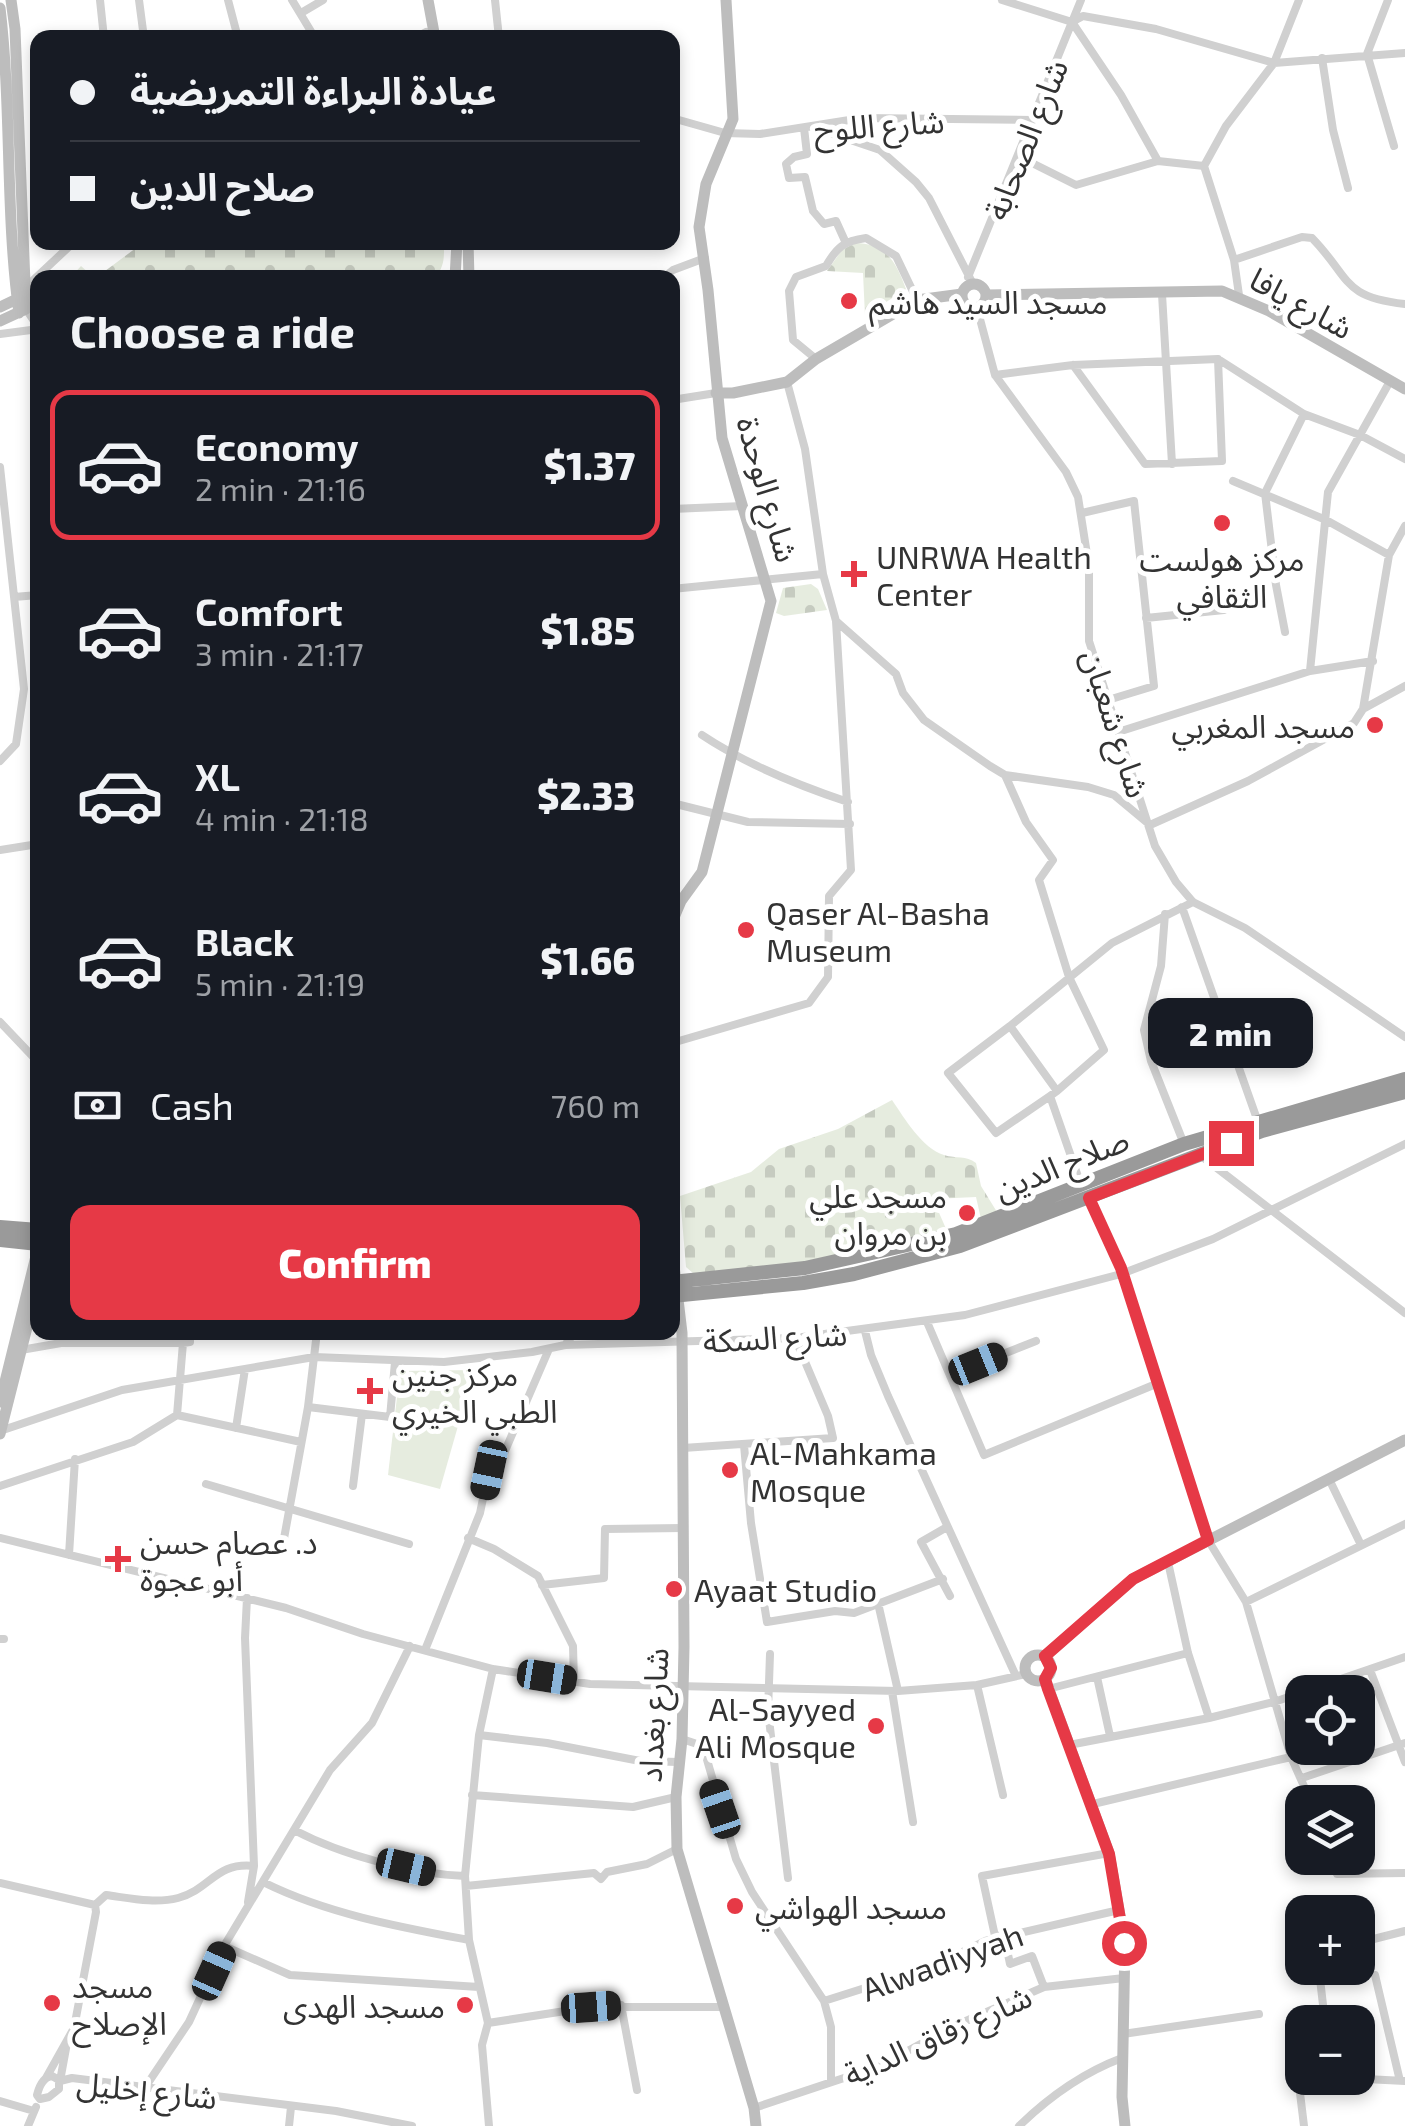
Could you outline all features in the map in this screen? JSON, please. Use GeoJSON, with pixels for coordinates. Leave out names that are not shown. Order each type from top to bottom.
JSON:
{"type":"FeatureCollection","features":[{"type":"Feature","properties":{"kind":"highway","name":"صلاح الدين"},"geometry":{"type":"LineString","coordinates":[[680,1289],[802,1283],[854,1274],[960,1246],[1184,1144],[1405,1079]]}},
{"type":"Feature","properties":{"kind":"highway","name":"صلاح الدين"},"geometry":{"type":"LineString","coordinates":[[1085,1192],[1200,1156],[1262,1131],[1405,1092]]}},
{"type":"Feature","properties":{"kind":"highway"},"geometry":{"type":"LineString","coordinates":[[0,1227],[30,1229]]}},
{"type":"Feature","properties":{"kind":"highway"},"geometry":{"type":"LineString","coordinates":[[0,1240],[30,1245]]}},
{"type":"Feature","properties":{"kind":"main road"},"geometry":{"type":"LineString","coordinates":[[11,0],[22,302]]}},
{"type":"Feature","properties":{"kind":"main road"},"geometry":{"type":"LineString","coordinates":[[424,0],[426,30]]}},
{"type":"Feature","properties":{"kind":"main road","name":"شارع الوحدة"},"geometry":{"type":"LineString","coordinates":[[680,900],[702,872],[771,601],[722,438],[699,228],[706,184],[733,120],[726,0]]}},
{"type":"Feature","properties":{"kind":"main road"},"geometry":{"type":"LineString","coordinates":[[0,8],[4,219],[22,302]]}},
{"type":"Feature","properties":{"kind":"main road"},"geometry":{"type":"LineString","coordinates":[[716,393],[732,394],[787,382],[816,358],[917,300],[962,294],[971,281],[982,287],[985,302],[977,308],[966,305],[962,294]]}},
{"type":"Feature","properties":{"kind":"main road","name":"شارع يافا"},"geometry":{"type":"LineString","coordinates":[[986,295],[1222,290],[1239,295],[1405,390]]}},
{"type":"Feature","properties":{"kind":"main road"},"geometry":{"type":"LineString","coordinates":[[0,308],[22,302]]}},
{"type":"Feature","properties":{"kind":"main road"},"geometry":{"type":"LineString","coordinates":[[0,321],[22,302]]}},
{"type":"Feature","properties":{"kind":"main road"},"geometry":{"type":"LineString","coordinates":[[0,1432],[30,1288]]}},
{"type":"Feature","properties":{"kind":"main road"},"geometry":{"type":"LineString","coordinates":[[0,1402],[30,1311]]}},
{"type":"Feature","properties":{"kind":"main road","name":"شارع بغداد"},"geometry":{"type":"LineString","coordinates":[[680,1332],[683,1684],[677,1849],[754,2108],[756,2126]]}},
{"type":"Feature","properties":{"kind":"main road"},"geometry":{"type":"LineString","coordinates":[[1045,1656],[1133,1579],[1405,1440]]}},
{"type":"Feature","properties":{"kind":"main road"},"geometry":{"type":"LineString","coordinates":[[1045,1656],[1036,1654],[1029,1658],[1021,1675],[1046,1684]]}},
{"type":"Feature","properties":{"kind":"main road"},"geometry":{"type":"LineString","coordinates":[[1045,1656],[1051,1668],[1046,1684],[1109,1854],[1120,1910],[1125,1978],[1125,2126]]}},
{"type":"Feature","properties":{"kind":"street"},"geometry":{"type":"LineString","coordinates":[[100,0],[103,30]]}},
{"type":"Feature","properties":{"kind":"street"},"geometry":{"type":"LineString","coordinates":[[139,0],[143,30]]}},
{"type":"Feature","properties":{"kind":"street"},"geometry":{"type":"LineString","coordinates":[[228,0],[236,30]]}},
{"type":"Feature","properties":{"kind":"street"},"geometry":{"type":"LineString","coordinates":[[292,0],[311,30]]}},
{"type":"Feature","properties":{"kind":"street"},"geometry":{"type":"LineString","coordinates":[[301,13],[323,0]]}},
{"type":"Feature","properties":{"kind":"street"},"geometry":{"type":"LineString","coordinates":[[495,0],[498,30]]}},
{"type":"Feature","properties":{"kind":"street"},"geometry":{"type":"LineString","coordinates":[[1002,0],[1072,22],[1121,95],[1158,161]]}},
{"type":"Feature","properties":{"kind":"street","name":"شارع الصحابة"},"geometry":{"type":"LineString","coordinates":[[971,281],[1081,0]]}},
{"type":"Feature","properties":{"kind":"street"},"geometry":{"type":"LineString","coordinates":[[1239,295],[1234,260],[1204,166],[1226,126],[1274,63],[1299,0]]}},
{"type":"Feature","properties":{"kind":"street"},"geometry":{"type":"LineString","coordinates":[[1388,0],[1367,54],[1394,146]]}},
{"type":"Feature","properties":{"kind":"street"},"geometry":{"type":"LineString","coordinates":[[1072,22],[1083,16],[1156,29],[1274,63],[1405,53]]}},
{"type":"Feature","properties":{"kind":"street"},"geometry":{"type":"LineString","coordinates":[[1322,58],[1333,130],[1348,188]]}},
{"type":"Feature","properties":{"kind":"street","name":"شارع اللوح"},"geometry":{"type":"LineString","coordinates":[[680,120],[726,134],[760,134],[862,118],[1033,120]]}},
{"type":"Feature","properties":{"kind":"street"},"geometry":{"type":"LineString","coordinates":[[846,241],[836,221],[824,224],[816,219],[805,177],[789,178],[786,164],[794,157],[808,154],[808,128],[880,150],[916,182],[930,198],[971,281]]}},
{"type":"Feature","properties":{"kind":"street"},"geometry":{"type":"LineString","coordinates":[[1020,157],[1076,185],[1158,161],[1204,166]]}},
{"type":"Feature","properties":{"kind":"street"},"geometry":{"type":"LineString","coordinates":[[1234,260],[1302,237],[1312,238],[1366,298],[1405,304]]}},
{"type":"Feature","properties":{"kind":"street"},"geometry":{"type":"LineString","coordinates":[[816,358],[793,340],[788,291],[796,277],[826,266],[846,241],[866,238],[896,256],[917,300]]}},
{"type":"Feature","properties":{"kind":"street"},"geometry":{"type":"LineString","coordinates":[[50,270],[67,250]]}},
{"type":"Feature","properties":{"kind":"street"},"geometry":{"type":"LineString","coordinates":[[673,270],[704,258]]}},
{"type":"Feature","properties":{"kind":"street"},"geometry":{"type":"LineString","coordinates":[[30,293],[22,302],[30,318]]}},
{"type":"Feature","properties":{"kind":"street"},"geometry":{"type":"LineString","coordinates":[[1162,294],[1172,464]]}},
{"type":"Feature","properties":{"kind":"street","name":"شارع شعبان"},"geometry":{"type":"LineString","coordinates":[[977,308],[995,376],[1066,472],[1082,514],[1088,567],[1089,641],[1155,846],[1176,882],[1193,902],[1245,928],[1405,1037]]}},
{"type":"Feature","properties":{"kind":"street"},"geometry":{"type":"LineString","coordinates":[[0,334],[30,331]]}},
{"type":"Feature","properties":{"kind":"street"},"geometry":{"type":"LineString","coordinates":[[1074,365],[1145,464],[1172,464],[1222,461],[1218,359]]}},
{"type":"Feature","properties":{"kind":"street"},"geometry":{"type":"LineString","coordinates":[[995,376],[1074,365],[1218,359],[1304,414],[1360,435],[1405,459]]}},
{"type":"Feature","properties":{"kind":"street"},"geometry":{"type":"LineString","coordinates":[[680,1041],[809,1003],[828,978],[829,896],[851,870],[836,622],[823,574],[805,449],[787,382]]}},
{"type":"Feature","properties":{"kind":"street"},"geometry":{"type":"LineString","coordinates":[[1310,671],[1328,492],[1389,383]]}},
{"type":"Feature","properties":{"kind":"street"},"geometry":{"type":"LineString","coordinates":[[680,399],[716,393]]}},
{"type":"Feature","properties":{"kind":"street"},"geometry":{"type":"LineString","coordinates":[[1286,632],[1265,494],[1304,414]]}},
{"type":"Feature","properties":{"kind":"street"},"geometry":{"type":"LineString","coordinates":[[0,467],[24,689],[16,744],[0,761]]}},
{"type":"Feature","properties":{"kind":"street"},"geometry":{"type":"LineString","coordinates":[[1233,480],[1326,520],[1389,555]]}},
{"type":"Feature","properties":{"kind":"street"},"geometry":{"type":"LineString","coordinates":[[1082,514],[1134,502],[1154,686],[1108,700]]}},
{"type":"Feature","properties":{"kind":"street"},"geometry":{"type":"LineString","coordinates":[[680,510],[743,506]]}},
{"type":"Feature","properties":{"kind":"street"},"geometry":{"type":"LineString","coordinates":[[836,622],[896,674],[904,693],[924,720],[1005,775],[1088,787],[1114,795],[1150,825],[1248,781],[1354,723],[1364,709],[1389,555],[1405,526]]}},
{"type":"Feature","properties":{"kind":"street"},"geometry":{"type":"LineString","coordinates":[[680,588],[823,574]]}},
{"type":"Feature","properties":{"kind":"street"},"geometry":{"type":"LineString","coordinates":[[14,597],[30,596]]}},
{"type":"Feature","properties":{"kind":"street"},"geometry":{"type":"LineString","coordinates":[[1146,618],[1224,610]]}},
{"type":"Feature","properties":{"kind":"street"},"geometry":{"type":"LineString","coordinates":[[1118,732],[1310,671],[1373,661]]}},
{"type":"Feature","properties":{"kind":"street"},"geometry":{"type":"LineString","coordinates":[[1364,709],[1405,686]]}},
{"type":"Feature","properties":{"kind":"street"},"geometry":{"type":"LineString","coordinates":[[702,735],[733,756],[848,802]]}},
{"type":"Feature","properties":{"kind":"street"},"geometry":{"type":"LineString","coordinates":[[1005,775],[1026,822],[1054,860],[1039,880],[1069,977],[1104,1050],[1054,1093],[996,1133],[948,1073],[1010,1026],[1069,977],[1112,943],[1193,902]]}},
{"type":"Feature","properties":{"kind":"street"},"geometry":{"type":"LineString","coordinates":[[680,805],[780,825],[850,824]]}},
{"type":"Feature","properties":{"kind":"street"},"geometry":{"type":"LineString","coordinates":[[0,850],[30,845]]}},
{"type":"Feature","properties":{"kind":"street"},"geometry":{"type":"LineString","coordinates":[[1182,907],[1258,1122]]}},
{"type":"Feature","properties":{"kind":"street"},"geometry":{"type":"LineString","coordinates":[[1166,914],[1160,966],[1144,1030],[1151,1060],[1184,1144]]}},
{"type":"Feature","properties":{"kind":"street"},"geometry":{"type":"LineString","coordinates":[[0,1022],[30,1054]]}},
{"type":"Feature","properties":{"kind":"street"},"geometry":{"type":"LineString","coordinates":[[1010,1026],[1054,1093],[1085,1192],[1121,1274],[1208,1540],[1246,1602],[1285,1739]]}},
{"type":"Feature","properties":{"kind":"street","name":"شارع السكة"},"geometry":{"type":"LineString","coordinates":[[0,1432],[122,1390],[314,1357],[444,1362],[565,1345],[796,1338],[982,1311],[1121,1274],[1213,1239],[1405,1144]]}},
{"type":"Feature","properties":{"kind":"street"},"geometry":{"type":"LineString","coordinates":[[1200,1156],[1405,1313]]}},
{"type":"Feature","properties":{"kind":"street"},"geometry":{"type":"LineString","coordinates":[[927,1322],[984,1455],[1156,1384]]}},
{"type":"Feature","properties":{"kind":"street"},"geometry":{"type":"LineString","coordinates":[[0,1538],[247,1598],[492,1668],[574,1682],[895,1691],[977,1685],[1021,1675],[947,1527],[871,1356],[865,1330]]}},
{"type":"Feature","properties":{"kind":"street"},"geometry":{"type":"LineString","coordinates":[[683,1448],[833,1438],[796,1338]]}},
{"type":"Feature","properties":{"kind":"street"},"geometry":{"type":"LineString","coordinates":[[18,1352],[61,1343],[190,1340]]}},
{"type":"Feature","properties":{"kind":"street"},"geometry":{"type":"LineString","coordinates":[[283,1544],[316,1340]]}},
{"type":"Feature","properties":{"kind":"street"},"geometry":{"type":"LineString","coordinates":[[565,1345],[569,1340]]}},
{"type":"Feature","properties":{"kind":"street"},"geometry":{"type":"LineString","coordinates":[[950,1375],[1036,1341]]}},
{"type":"Feature","properties":{"kind":"street"},"geometry":{"type":"LineString","coordinates":[[177,1416],[183,1343]]}},
{"type":"Feature","properties":{"kind":"street"},"geometry":{"type":"LineString","coordinates":[[425,1650],[480,1514],[489,1470],[498,1467],[550,1348]]}},
{"type":"Feature","properties":{"kind":"street"},"geometry":{"type":"LineString","coordinates":[[308,1406],[390,1417],[395,1362]]}},
{"type":"Feature","properties":{"kind":"street"},"geometry":{"type":"LineString","coordinates":[[236,1428],[245,1368]]}},
{"type":"Feature","properties":{"kind":"street"},"geometry":{"type":"LineString","coordinates":[[353,1486],[362,1414]]}},
{"type":"Feature","properties":{"kind":"street"},"geometry":{"type":"LineString","coordinates":[[0,1486],[133,1442],[177,1416],[301,1442]]}},
{"type":"Feature","properties":{"kind":"street"},"geometry":{"type":"LineString","coordinates":[[744,1445],[750,1523],[767,1622],[835,1611],[854,1613],[943,1579]]}},
{"type":"Feature","properties":{"kind":"street"},"geometry":{"type":"LineString","coordinates":[[69,1555],[75,1459]]}},
{"type":"Feature","properties":{"kind":"street"},"geometry":{"type":"LineString","coordinates":[[1329,1478],[1360,1545]]}},
{"type":"Feature","properties":{"kind":"street"},"geometry":{"type":"LineString","coordinates":[[206,1484],[409,1544]]}},
{"type":"Feature","properties":{"kind":"street"},"geometry":{"type":"LineString","coordinates":[[1246,1602],[1405,1524]]}},
{"type":"Feature","properties":{"kind":"street"},"geometry":{"type":"LineString","coordinates":[[947,1527],[921,1542],[950,1596]]}},
{"type":"Feature","properties":{"kind":"street"},"geometry":{"type":"LineString","coordinates":[[542,1585],[604,1578],[605,1529],[683,1528]]}},
{"type":"Feature","properties":{"kind":"street"},"geometry":{"type":"LineString","coordinates":[[468,1538],[538,1576],[573,1646],[574,1682]]}},
{"type":"Feature","properties":{"kind":"street"},"geometry":{"type":"LineString","coordinates":[[1168,1562],[1188,1653],[1209,1718]]}},
{"type":"Feature","properties":{"kind":"street"},"geometry":{"type":"LineString","coordinates":[[246,1912],[254,1866],[245,1638],[247,1598]]}},
{"type":"Feature","properties":{"kind":"street"},"geometry":{"type":"LineString","coordinates":[[878,1603],[914,1822]]}},
{"type":"Feature","properties":{"kind":"street"},"geometry":{"type":"LineString","coordinates":[[146,2086],[189,2022],[224,1946],[330,1770],[372,1723],[410,1646]]}},
{"type":"Feature","properties":{"kind":"street"},"geometry":{"type":"LineString","coordinates":[[1046,1684],[1096,1677],[1188,1653]]}},
{"type":"Feature","properties":{"kind":"street"},"geometry":{"type":"LineString","coordinates":[[770,1654],[773,1765],[788,1878]]}},
{"type":"Feature","properties":{"kind":"street"},"geometry":{"type":"LineString","coordinates":[[1070,1745],[1274,1702],[1405,1657]]}},
{"type":"Feature","properties":{"kind":"street"},"geometry":{"type":"LineString","coordinates":[[489,2126],[482,2045],[488,2024],[469,1940],[465,1876],[479,1735],[492,1668]]}},
{"type":"Feature","properties":{"kind":"street"},"geometry":{"type":"LineString","coordinates":[[1370,1670],[1402,1744],[1405,1762]]}},
{"type":"Feature","properties":{"kind":"street"},"geometry":{"type":"LineString","coordinates":[[1096,1677],[1110,1736]]}},
{"type":"Feature","properties":{"kind":"street"},"geometry":{"type":"LineString","coordinates":[[977,1685],[1003,1795]]}},
{"type":"Feature","properties":{"kind":"street"},"geometry":{"type":"LineString","coordinates":[[479,1735],[640,1761],[679,1762]]}},
{"type":"Feature","properties":{"kind":"street"},"geometry":{"type":"LineString","coordinates":[[682,1739],[702,1746],[736,1859],[752,1892],[824,2001],[831,2027],[831,2080]]}},
{"type":"Feature","properties":{"kind":"street"},"geometry":{"type":"LineString","coordinates":[[1302,1778],[1402,1744]]}},
{"type":"Feature","properties":{"kind":"street"},"geometry":{"type":"LineString","coordinates":[[1092,1804],[1285,1757]]}},
{"type":"Feature","properties":{"kind":"street"},"geometry":{"type":"LineString","coordinates":[[1295,1765],[1304,1785]]}},
{"type":"Feature","properties":{"kind":"street"},"geometry":{"type":"LineString","coordinates":[[472,1795],[633,1807],[676,1797]]}},
{"type":"Feature","properties":{"kind":"street"},"geometry":{"type":"LineString","coordinates":[[296,1831],[372,1859],[440,1875],[465,1876]]}},
{"type":"Feature","properties":{"kind":"street"},"geometry":{"type":"LineString","coordinates":[[466,1886],[594,1873],[601,1879],[607,1872],[647,1864],[677,1849]]}},
{"type":"Feature","properties":{"kind":"street"},"geometry":{"type":"LineString","coordinates":[[1044,1987],[1032,1956],[1010,1964],[1004,1936],[995,1936],[982,1876],[1109,1854]]}},
{"type":"Feature","properties":{"kind":"street"},"geometry":{"type":"LineString","coordinates":[[95,1905],[106,1896],[175,1899],[204,1888],[218,1871],[231,1866],[254,1866]]}},
{"type":"Feature","properties":{"kind":"street"},"geometry":{"type":"LineString","coordinates":[[1375,1874],[1402,1874],[1405,1886]]}},
{"type":"Feature","properties":{"kind":"street"},"geometry":{"type":"LineString","coordinates":[[265,1883],[339,1910],[469,1940]]}},
{"type":"Feature","properties":{"kind":"street"},"geometry":{"type":"LineString","coordinates":[[0,1884],[95,1905]]}},
{"type":"Feature","properties":{"kind":"street"},"geometry":{"type":"LineString","coordinates":[[40,2099],[56,2093],[60,2081],[82,1992],[95,1905]]}},
{"type":"Feature","properties":{"kind":"street","name":"Alwadiyyah"},"geometry":{"type":"LineString","coordinates":[[824,2001],[930,1968],[985,1940],[1120,1910]]}},
{"type":"Feature","properties":{"kind":"street"},"geometry":{"type":"LineString","coordinates":[[1375,1939],[1405,1931]]}},
{"type":"Feature","properties":{"kind":"street"},"geometry":{"type":"LineString","coordinates":[[224,1946],[290,1975],[479,1988]]}},
{"type":"Feature","properties":{"kind":"street"},"geometry":{"type":"LineString","coordinates":[[1375,2080],[1403,2081],[1376,1975]]}},
{"type":"Feature","properties":{"kind":"street","name":"شارع زقاق الداية"},"geometry":{"type":"LineString","coordinates":[[754,2108],[880,2066],[952,2026],[1044,1987],[1125,1978]]}},
{"type":"Feature","properties":{"kind":"street"},"geometry":{"type":"LineString","coordinates":[[622,2005],[637,2090]]}},
{"type":"Feature","properties":{"kind":"street"},"geometry":{"type":"LineString","coordinates":[[488,2024],[622,2005],[725,2008]]}},
{"type":"Feature","properties":{"kind":"street"},"geometry":{"type":"LineString","coordinates":[[1123,2034],[1258,2014]]}},
{"type":"Feature","properties":{"kind":"street"},"geometry":{"type":"LineString","coordinates":[[28,2126],[40,2099],[38,2092],[67,2043]]}},
{"type":"Feature","properties":{"kind":"street"},"geometry":{"type":"LineString","coordinates":[[1018,2126],[1048,2099],[1094,2069],[1123,2058]]}},
{"type":"Feature","properties":{"kind":"street","name":"شارع إخليل"},"geometry":{"type":"LineString","coordinates":[[46,2078],[146,2086],[336,2111],[412,2126]]}},
{"type":"Feature","properties":{"kind":"street"},"geometry":{"type":"LineString","coordinates":[[1300,2095],[1304,2126]]}},
{"type":"Feature","properties":{"kind":"street"},"geometry":{"type":"LineString","coordinates":[[0,2101],[34,2111]]}},
{"type":"Feature","properties":{"kind":"street"},"geometry":{"type":"LineString","coordinates":[[289,2126],[292,2106]]}},
{"type":"Feature","properties":{"kind":"green space"},"geometry":{"type":"Polygon","coordinates":[[[855,243],[882,250],[898,270],[906,289],[865,316],[863,273],[827,271],[842,250],[855,243]]]}},
{"type":"Feature","properties":{"kind":"green space"},"geometry":{"type":"Polygon","coordinates":[[[133,250],[444,250],[440,270],[106,270],[133,250]]]}},
{"type":"Feature","properties":{"kind":"green space"},"geometry":{"type":"Polygon","coordinates":[[[811,584],[818,589],[827,610],[784,616],[776,613],[783,588],[811,584]]]}},
{"type":"Feature","properties":{"kind":"green space"},"geometry":{"type":"Polygon","coordinates":[[[892,1100],[928,1146],[944,1155],[976,1163],[981,1186],[997,1212],[981,1219],[976,1197],[933,1199],[947,1231],[781,1269],[694,1274],[686,1267],[680,1196],[751,1172],[779,1149],[838,1129],[892,1100]]]}},
{"type":"Feature","properties":{"kind":"green space"},"geometry":{"type":"Polygon","coordinates":[[[474,1370],[440,1489],[388,1475],[400,1371],[474,1370]]]}},
{"type":"Feature","properties":{"kind":"place","name":"مسجد السيد هاشم"},"geometry":{"type":"Point","coordinates":[849,301]}},
{"type":"Feature","properties":{"kind":"place","name":"مركز هولست الثقافي"},"geometry":{"type":"Point","coordinates":[1222,523]}},
{"type":"Feature","properties":{"kind":"place","name":"UNRWA Health Center"},"geometry":{"type":"Point","coordinates":[854,574]}},
{"type":"Feature","properties":{"kind":"place","name":"مسجد المغربي"},"geometry":{"type":"Point","coordinates":[1375,725]}},
{"type":"Feature","properties":{"kind":"place","name":"Qaser Al-Basha Museum"},"geometry":{"type":"Point","coordinates":[746,930]}},
{"type":"Feature","properties":{"kind":"place","name":"مسجد علي بن مروان"},"geometry":{"type":"Point","coordinates":[967,1213]}},
{"type":"Feature","properties":{"kind":"place","name":"مركز جنين الطبي الخيري"},"geometry":{"type":"Point","coordinates":[370,1391]}},
{"type":"Feature","properties":{"kind":"place","name":"Al-Mahkama Mosque"},"geometry":{"type":"Point","coordinates":[730,1470]}},
{"type":"Feature","properties":{"kind":"place","name":"د. عصام حسن أبو عجوة"},"geometry":{"type":"Point","coordinates":[118,1559]}},
{"type":"Feature","properties":{"kind":"place","name":"Ayaat Studio"},"geometry":{"type":"Point","coordinates":[674,1589]}},
{"type":"Feature","properties":{"kind":"place","name":"Al-Sayyed Ali Mosque"},"geometry":{"type":"Point","coordinates":[876,1726]}},
{"type":"Feature","properties":{"kind":"place","name":"مسجد الهواشي"},"geometry":{"type":"Point","coordinates":[735,1906]}},
{"type":"Feature","properties":{"kind":"place","name":"مسجد الإصلاح"},"geometry":{"type":"Point","coordinates":[52,2003]}},
{"type":"Feature","properties":{"kind":"place","name":"مسجد الهدى"},"geometry":{"type":"Point","coordinates":[465,2005]}},
{"type":"Feature","properties":{"kind":"route"},"geometry":{"type":"LineString","coordinates":[[1124,1943],[1109,1854],[1048,1689],[1045,1679],[1051,1668],[1045,1656],[1133,1579],[1208,1540],[1121,1268],[1089,1198],[1231,1143]]}}]}
